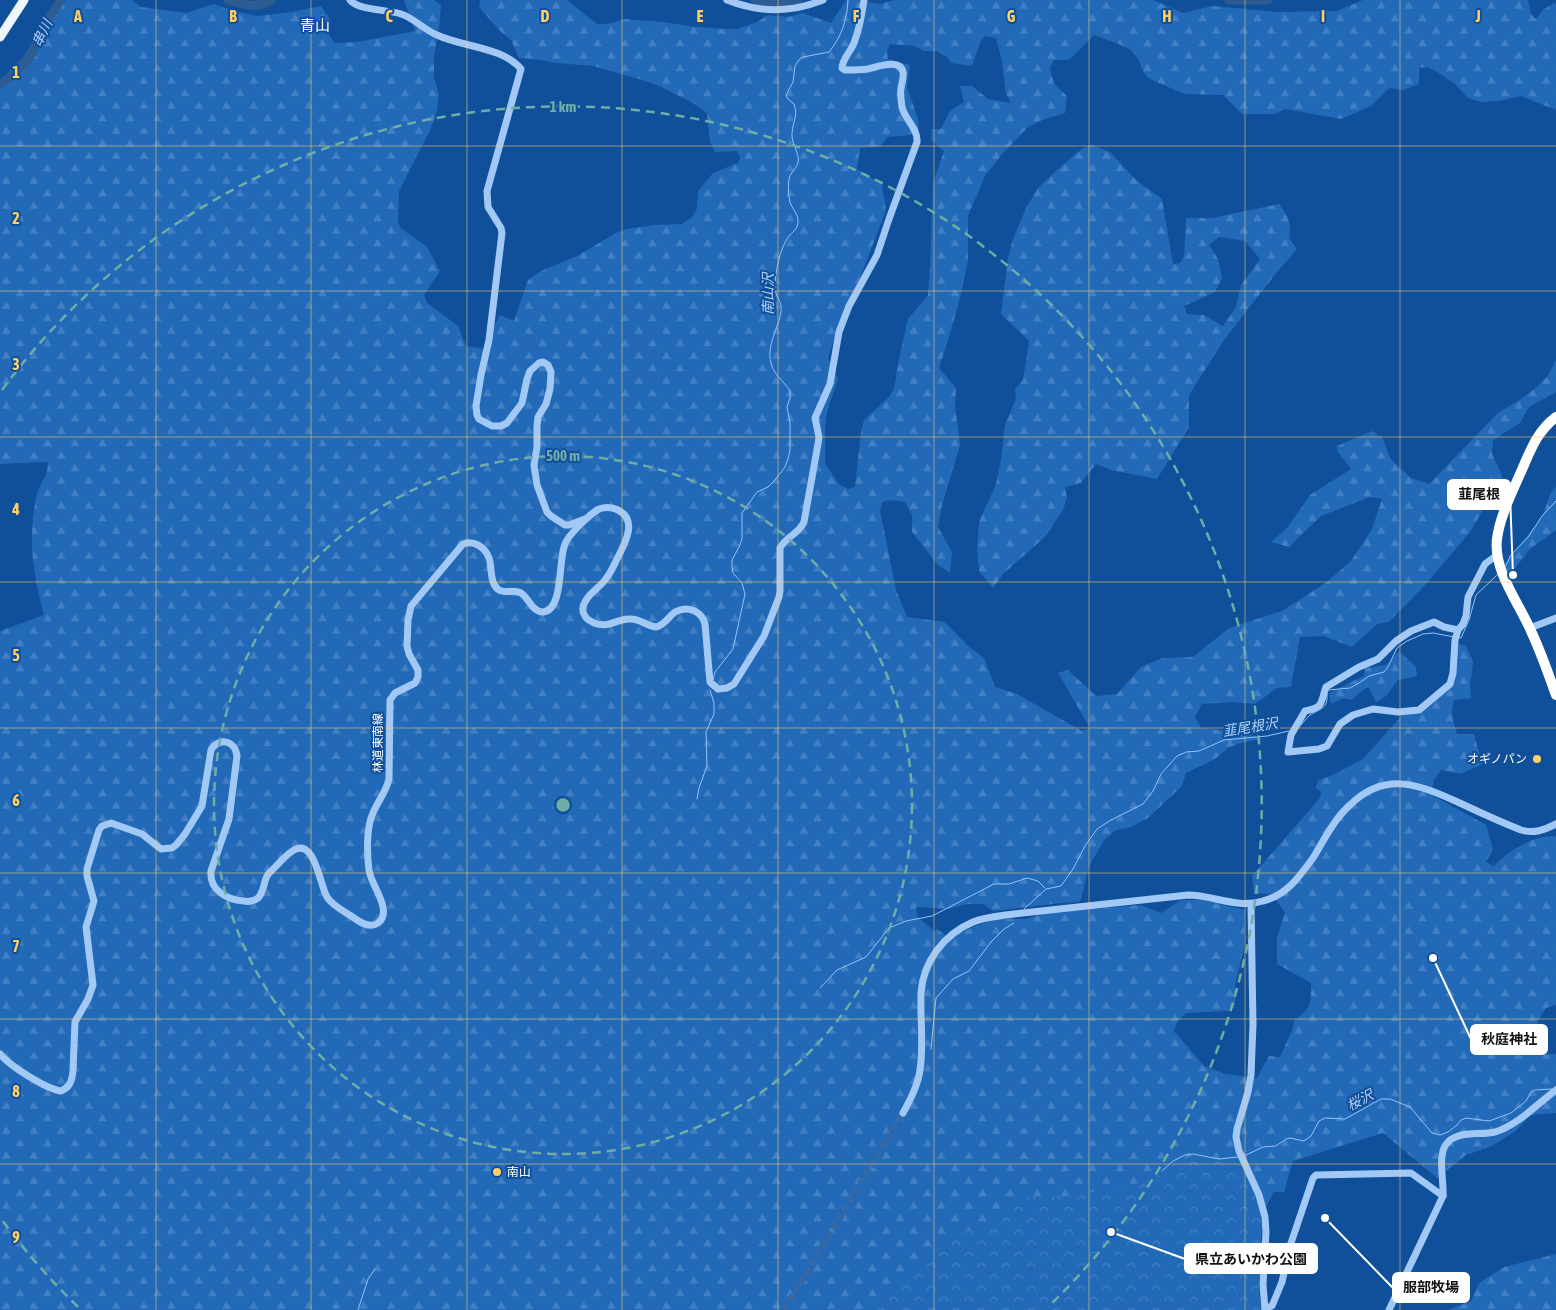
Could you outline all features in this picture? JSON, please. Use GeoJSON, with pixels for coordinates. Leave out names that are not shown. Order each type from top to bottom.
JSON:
{"type":"FeatureCollection","features":[{"type":"Feature","properties":{"kind":"highway"},"geometry":{"type":"LineString","coordinates":[[1556,417],[1545,426],[1536,438],[1499,525],[1496,540],[1497,558],[1530,628],[1556,695]]}},
{"type":"Feature","properties":{"kind":"main road"},"geometry":{"type":"LineString","coordinates":[[0,37],[24,0]]}},
{"type":"Feature","properties":{"kind":"street"},"geometry":{"type":"LineString","coordinates":[[350,0],[357,6],[402,14],[438,36],[470,44],[512,59],[521,69],[487,191],[488,207],[501,228],[502,234],[489,340],[481,375],[476,415],[482,421],[492,426],[501,426],[507,423],[522,403],[530,371],[539,363],[542,362],[548,365],[551,372],[550,389],[546,404],[538,418],[537,426],[537,447],[534,465],[537,485],[547,512],[561,524],[570,525],[590,517]]}},
{"type":"Feature","properties":{"kind":"street"},"geometry":{"type":"LineString","coordinates":[[727,0],[757,9],[782,10],[807,6],[823,0]]}},
{"type":"Feature","properties":{"kind":"street","name":"林道東南線"},"geometry":{"type":"LineString","coordinates":[[0,1054],[12,1065],[51,1088],[61,1090],[70,1085],[73,1071],[75,1022],[88,999],[92,985],[86,928],[94,901],[88,869],[99,830],[102,826],[112,823],[142,834],[161,849],[172,848],[185,834],[202,806],[211,750],[214,745],[221,742],[234,746],[237,756],[229,819],[211,871],[211,880],[215,888],[233,900],[248,902],[254,900],[260,895],[269,873],[293,851],[298,848],[304,849],[312,855],[323,889],[331,902],[365,924],[374,925],[380,921],[383,916],[383,909],[368,867],[369,826],[372,814],[386,790],[389,779],[390,700],[395,693],[415,683],[418,677],[418,670],[409,654],[407,646],[408,620],[411,606],[462,544],[471,542],[478,544],[488,556],[492,580],[497,589],[504,592],[523,594],[536,610],[543,612],[554,606],[565,542],[599,510],[607,508],[622,512],[627,519],[629,533],[611,571],[584,604],[585,617],[600,625],[610,625],[630,619],[656,628],[664,624],[677,611],[698,611],[705,624],[710,682],[716,688],[724,689],[734,684],[764,636],[780,591],[780,548],[783,543],[799,532],[802,526],[818,444],[815,418],[830,384],[839,332],[849,306],[877,255],[888,219],[917,142],[916,132],[904,115],[902,106],[901,95],[904,73],[901,68],[896,65],[890,65],[853,70],[842,68],[842,63],[850,53],[855,42],[864,0]]}},
{"type":"Feature","properties":{"kind":"street"},"geometry":{"type":"LineString","coordinates":[[1458,630],[1444,627],[1434,622],[1411,631],[1396,641],[1378,659],[1359,667],[1326,687],[1322,704],[1305,711],[1295,726],[1291,735],[1288,752],[1319,749],[1327,746],[1340,724],[1352,715],[1373,709],[1398,712],[1419,710],[1450,684],[1453,673],[1455,640],[1466,616],[1468,597],[1485,564],[1497,558]]}},
{"type":"Feature","properties":{"kind":"street"},"geometry":{"type":"LineString","coordinates":[[1530,628],[1556,618]]}},
{"type":"Feature","properties":{"kind":"street"},"geometry":{"type":"LineString","coordinates":[[904,1113],[920,1070],[922,992],[925,974],[940,946],[955,932],[974,921],[1000,916],[1188,895],[1198,895],[1237,904],[1251,904],[1269,899],[1290,888],[1348,806],[1368,791],[1383,786],[1398,784],[1421,787],[1530,833],[1556,824]]}},
{"type":"Feature","properties":{"kind":"street"},"geometry":{"type":"LineString","coordinates":[[1251,904],[1252,1058],[1248,1092],[1237,1129],[1236,1140],[1239,1151],[1260,1195],[1265,1217],[1266,1232],[1263,1276],[1265,1309],[1272,1306],[1282,1282],[1290,1246],[1311,1182],[1316,1175],[1411,1173],[1444,1196]]}},
{"type":"Feature","properties":{"kind":"street"},"geometry":{"type":"LineString","coordinates":[[1389,1310],[1444,1196],[1442,1157],[1446,1144],[1461,1135],[1501,1130],[1514,1123],[1556,1090]]}},
{"type":"Feature","properties":{"kind":"green space"},"geometry":{"type":"Polygon","coordinates":[[[59,0],[132,0],[141,7],[186,13],[214,4],[233,11],[257,16],[321,6],[331,21],[329,35],[335,43],[357,42],[415,31],[404,0],[434,0],[441,5],[434,57],[434,78],[439,94],[437,111],[430,131],[399,191],[398,222],[401,228],[427,247],[440,271],[424,295],[427,303],[458,326],[466,346],[490,350],[494,326],[500,315],[514,321],[528,280],[541,271],[577,256],[616,233],[627,229],[654,225],[682,224],[691,218],[697,209],[698,191],[713,173],[738,163],[740,157],[737,151],[715,152],[710,142],[707,113],[693,103],[659,86],[593,66],[519,58],[511,40],[500,31],[479,7],[480,0],[567,0],[597,24],[607,24],[626,19],[724,29],[737,29],[757,22],[768,15],[788,17],[803,13],[831,23],[846,0],[880,4],[894,0],[1153,0],[1183,13],[1212,6],[1277,12],[1337,11],[1363,0],[1528,0],[1531,14],[1536,19],[1544,9],[1555,3],[1556,110],[1521,96],[1499,101],[1481,102],[1468,98],[1455,84],[1427,67],[1419,68],[1419,84],[1403,90],[1389,88],[1371,106],[1341,119],[1285,109],[1275,114],[1242,114],[1223,95],[1184,94],[1150,79],[1144,73],[1137,56],[1131,50],[1094,35],[1069,60],[1054,60],[1050,68],[1054,84],[1067,96],[1065,113],[1042,120],[1028,127],[1003,153],[985,176],[968,216],[968,260],[962,290],[939,368],[956,388],[955,405],[960,445],[942,505],[938,527],[952,552],[950,573],[938,565],[912,532],[912,515],[905,502],[890,500],[882,502],[880,510],[896,590],[907,617],[945,622],[968,646],[984,658],[995,687],[1017,694],[1082,731],[1090,728],[1058,673],[1068,670],[1096,696],[1117,694],[1141,667],[1162,658],[1193,657],[1229,628],[1282,611],[1327,582],[1351,561],[1372,529],[1382,499],[1370,497],[1321,516],[1289,547],[1271,542],[1287,528],[1310,495],[1351,469],[1337,451],[1337,446],[1372,431],[1382,437],[1390,458],[1411,478],[1429,484],[1499,412],[1518,401],[1547,377],[1556,360],[1556,392],[1529,407],[1520,423],[1493,440],[1492,452],[1501,472],[1502,486],[1493,493],[1470,532],[1426,584],[1389,622],[1377,624],[1352,647],[1323,636],[1300,637],[1291,687],[1277,688],[1255,704],[1234,702],[1202,704],[1195,717],[1201,728],[1246,733],[1263,739],[1244,742],[1228,748],[1215,759],[1186,773],[1182,786],[1148,818],[1131,827],[1116,830],[1105,839],[1089,866],[1081,900],[993,911],[983,904],[967,904],[949,909],[916,907],[917,916],[935,932],[936,928],[949,938],[975,926],[997,919],[1026,919],[1046,913],[1141,905],[1161,913],[1181,900],[1203,900],[1245,910],[1244,948],[1235,985],[1234,1008],[1227,1011],[1186,1013],[1177,1022],[1174,1031],[1204,1066],[1225,1074],[1257,1078],[1269,1056],[1280,1057],[1293,1028],[1294,1020],[1309,1005],[1311,983],[1277,964],[1277,937],[1285,913],[1272,894],[1254,893],[1252,876],[1320,798],[1321,791],[1315,788],[1319,780],[1363,759],[1403,714],[1420,711],[1451,687],[1454,643],[1465,645],[1473,661],[1470,683],[1471,698],[1454,700],[1452,717],[1457,734],[1474,734],[1482,764],[1461,774],[1441,770],[1433,781],[1432,795],[1486,825],[1493,849],[1486,862],[1494,866],[1514,849],[1529,841],[1538,838],[1556,837],[1556,1005],[1546,1008],[1538,1021],[1535,1055],[1556,1054],[1556,1113],[1531,1115],[1514,1132],[1492,1146],[1466,1155],[1437,1178],[1383,1133],[1293,1161],[1284,1192],[1274,1192],[1258,1221],[1234,1310],[0,1310],[0,631],[44,615],[35,576],[32,551],[32,525],[36,497],[46,474],[48,462],[0,464],[0,81],[24,56],[39,33],[44,20],[59,0]],[[985,36],[980,42],[972,66],[951,63],[947,57],[937,51],[924,51],[914,46],[890,44],[887,51],[888,59],[910,65],[907,87],[918,119],[919,129],[910,135],[887,137],[880,147],[860,148],[857,169],[882,184],[886,211],[860,278],[844,308],[828,358],[838,379],[827,411],[825,463],[839,484],[848,489],[855,487],[864,420],[888,398],[894,389],[908,319],[928,295],[933,183],[944,151],[931,140],[932,129],[941,129],[950,111],[964,102],[960,86],[972,86],[988,99],[1011,103],[1006,93],[1002,62],[996,38],[985,36]]]}},
{"type":"Feature","properties":{"kind":"green space"},"geometry":{"type":"Polygon","coordinates":[[[1092,145],[1110,152],[1136,180],[1162,199],[1173,264],[1180,263],[1184,256],[1186,218],[1212,218],[1279,204],[1289,220],[1289,238],[1297,249],[1224,340],[1189,395],[1189,427],[1157,479],[1111,470],[1096,464],[1081,483],[1065,487],[1067,498],[1063,510],[1045,537],[1003,574],[993,588],[979,571],[977,550],[979,522],[996,484],[1005,425],[1016,399],[1015,389],[1023,380],[1029,341],[1001,314],[1008,258],[1013,239],[1026,208],[1038,188],[1083,148],[1092,145]],[[1219,237],[1209,245],[1218,259],[1222,278],[1215,292],[1184,306],[1187,314],[1204,315],[1223,326],[1236,307],[1241,285],[1260,259],[1245,241],[1219,237]]]}},
{"type":"Feature","properties":{"kind":"green space"},"geometry":{"type":"Polygon","coordinates":[[[1556,486],[1556,530],[1530,549],[1509,576],[1505,563],[1542,517],[1550,494],[1556,486]]]}},
{"type":"Feature","properties":{"kind":"green space"},"geometry":{"type":"Polygon","coordinates":[[[1399,651],[1416,667],[1417,676],[1398,680],[1386,696],[1376,702],[1369,688],[1366,688],[1351,700],[1338,700],[1331,704],[1329,693],[1364,676],[1365,668],[1386,665],[1399,651]]]}},
{"type":"Feature","properties":{"kind":"green space"},"geometry":{"type":"Polygon","coordinates":[[[1189,1157],[1237,1160],[1258,1196],[1262,1226],[1259,1285],[1261,1310],[874,1310],[903,1285],[944,1235],[978,1228],[1024,1197],[1070,1196],[1147,1183],[1189,1157]]]}},
{"type":"Feature","properties":{"kind":"green space"},"geometry":{"type":"Polygon","coordinates":[[[1556,1254],[1556,1310],[1448,1310],[1471,1301],[1479,1283],[1504,1267],[1556,1254]]]}},
{"type":"Feature","properties":{"kind":"waterway","name":"串川"},"geometry":{"type":"LineString","coordinates":[[0,85],[13,75],[30,57],[48,19],[61,0]]}},
{"type":"Feature","properties":{"kind":"waterway","name":"串川"},"geometry":{"type":"LineString","coordinates":[[228,0],[254,5],[260,5],[271,0]]}},
{"type":"Feature","properties":{"kind":"waterway","name":"串川"},"geometry":{"type":"LineString","coordinates":[[755,0],[776,4],[798,0]]}},
{"type":"Feature","properties":{"kind":"waterway","name":"南山沢"},"geometry":{"type":"LineString","coordinates":[[713,680],[715,672],[733,649],[745,594],[742,583],[733,573],[732,567],[732,560],[742,539],[742,513],[757,492],[768,487],[785,467],[790,450],[790,423],[787,407],[790,391],[774,371],[770,356],[771,343],[781,311],[775,289],[777,267],[785,243],[798,223],[788,191],[790,177],[798,163],[792,137],[795,108],[786,95],[793,82],[795,66],[799,60],[803,57],[829,52],[834,46],[843,28],[848,0]]}},
{"type":"Feature","properties":{"kind":"waterway","name":"串川"},"geometry":{"type":"LineString","coordinates":[[1229,0],[1268,0]]}},
{"type":"Feature","properties":{"kind":"waterway","name":"韮尾根沢"},"geometry":{"type":"LineString","coordinates":[[1505,566],[1510,556],[1529,536],[1542,516],[1556,501]]}},
{"type":"Feature","properties":{"kind":"waterway","name":"韮尾根沢"},"geometry":{"type":"LineString","coordinates":[[1458,637],[1461,638],[1469,620],[1476,595],[1497,575]]}},
{"type":"Feature","properties":{"kind":"waterway","name":"韮尾根沢"},"geometry":{"type":"LineString","coordinates":[[1328,690],[1350,688],[1369,676],[1384,672],[1397,648],[1423,634],[1433,633],[1454,637]]}},
{"type":"Feature","properties":{"kind":"waterway","name":"南山沢"},"geometry":{"type":"LineString","coordinates":[[697,799],[707,766],[706,732],[714,714],[714,703],[710,690]]}},
{"type":"Feature","properties":{"kind":"waterway","name":"韮尾根沢"},"geometry":{"type":"LineString","coordinates":[[1301,725],[1310,715],[1325,705],[1327,694]]}},
{"type":"Feature","properties":{"kind":"waterway","name":"韮尾根沢"},"geometry":{"type":"LineString","coordinates":[[1024,909],[1046,889],[1061,886],[1097,829],[1143,804],[1153,791],[1161,774],[1177,756],[1186,752],[1199,751],[1224,740],[1267,736],[1289,731]]}},
{"type":"Feature","properties":{"kind":"waterway"},"geometry":{"type":"LineString","coordinates":[[820,988],[837,970],[866,957],[889,928],[906,921],[932,916],[994,884],[1009,884],[1027,878],[1038,881],[1045,888]]}},
{"type":"Feature","properties":{"kind":"waterway","name":"韮尾根沢"},"geometry":{"type":"LineString","coordinates":[[931,1049],[936,998],[953,979],[969,971],[991,942],[1004,929],[1014,923]]}},
{"type":"Feature","properties":{"kind":"waterway","name":"桜沢"},"geometry":{"type":"LineString","coordinates":[[1244,1156],[1263,1147],[1276,1146],[1286,1139],[1304,1141],[1311,1136],[1319,1121],[1325,1118],[1345,1119],[1381,1099],[1390,1099],[1410,1107],[1432,1133],[1440,1135],[1448,1132],[1466,1118],[1489,1121],[1511,1113],[1526,1101],[1531,1092],[1552,1089]]}},
{"type":"Feature","properties":{"kind":"waterway","name":"桜沢"},"geometry":{"type":"LineString","coordinates":[[1162,1171],[1173,1161],[1185,1155],[1193,1154],[1219,1159],[1238,1157]]}},
{"type":"Feature","properties":{"kind":"waterway"},"geometry":{"type":"LineString","coordinates":[[358,1310],[368,1279],[375,1269]]}},
{"type":"Feature","properties":{"kind":"tunnel"},"geometry":{"type":"LineString","coordinates":[[784,1310],[903,1113]]}},
{"type":"Feature","properties":{"kind":"place","name":"韮尾根"},"geometry":{"type":"Point","coordinates":[1513,575]}},
{"type":"Feature","properties":{"kind":"place","name":"オギノパン"},"geometry":{"type":"Point","coordinates":[1537,759]}},
{"type":"Feature","properties":{"kind":"place","name":"秋庭神社"},"geometry":{"type":"Point","coordinates":[1433,958]}},
{"type":"Feature","properties":{"kind":"place","name":"南山"},"geometry":{"type":"Point","coordinates":[497,1172]}},
{"type":"Feature","properties":{"kind":"place","name":"服部牧場"},"geometry":{"type":"Point","coordinates":[1325,1218]}},
{"type":"Feature","properties":{"kind":"place","name":"県立あいかわ公園"},"geometry":{"type":"Point","coordinates":[1111,1232]}},
{"type":"Feature","properties":{"kind":"district","name":"青山"},"geometry":{"type":"Point","coordinates":[315,26]}}]}
